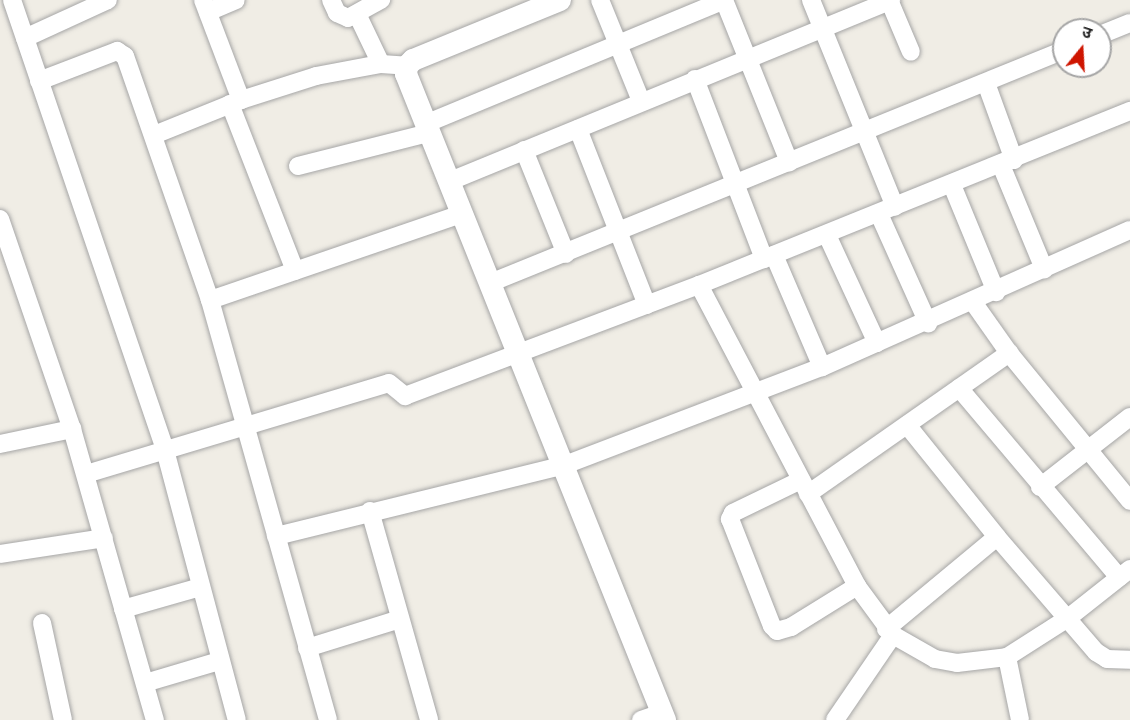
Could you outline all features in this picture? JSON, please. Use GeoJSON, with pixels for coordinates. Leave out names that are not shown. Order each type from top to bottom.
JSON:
{"type":"FeatureCollection","features":[{"type":"Feature","properties":{"kind":"street"},"geometry":{"type":"LineString","coordinates":[[12,0],[165,450],[219,662],[237,720]]}},
{"type":"Feature","properties":{"kind":"street"},"geometry":{"type":"LineString","coordinates":[[25,38],[108,0]]}},
{"type":"Feature","properties":{"kind":"street"},"geometry":{"type":"LineString","coordinates":[[236,0],[205,6],[235,102],[295,272]]}},
{"type":"Feature","properties":{"kind":"street"},"geometry":{"type":"LineString","coordinates":[[331,0],[341,18],[357,14],[381,0]]}},
{"type":"Feature","properties":{"kind":"street"},"geometry":{"type":"LineString","coordinates":[[154,135],[235,102],[316,76],[381,64],[406,66],[456,41],[560,0]]}},
{"type":"Feature","properties":{"kind":"street"},"geometry":{"type":"LineString","coordinates":[[600,0],[641,101]]}},
{"type":"Feature","properties":{"kind":"street"},"geometry":{"type":"LineString","coordinates":[[298,166],[427,128],[618,43],[724,0],[789,162]]}},
{"type":"Feature","properties":{"kind":"street"},"geometry":{"type":"LineString","coordinates":[[811,0],[865,132],[887,210],[928,323]]}},
{"type":"Feature","properties":{"kind":"street"},"geometry":{"type":"LineString","coordinates":[[448,182],[890,0],[911,52]]}},
{"type":"Feature","properties":{"kind":"street"},"geometry":{"type":"LineString","coordinates":[[357,14],[381,64]]}},
{"type":"Feature","properties":{"kind":"street"},"geometry":{"type":"LineString","coordinates":[[1112,30],[1130,23]]}},
{"type":"Feature","properties":{"kind":"street"},"geometry":{"type":"LineString","coordinates":[[39,81],[123,52],[210,300],[242,425],[328,720]]}},
{"type":"Feature","properties":{"kind":"street"},"geometry":{"type":"LineString","coordinates":[[490,283],[1052,55]]}},
{"type":"Feature","properties":{"kind":"street"},"geometry":{"type":"LineString","coordinates":[[406,66],[448,182],[565,465],[656,718]]}},
{"type":"Feature","properties":{"kind":"street"},"geometry":{"type":"LineString","coordinates":[[695,79],[736,184],[822,368]]}},
{"type":"Feature","properties":{"kind":"street"},"geometry":{"type":"LineString","coordinates":[[986,83],[1008,162],[1044,269]]}},
{"type":"Feature","properties":{"kind":"street"},"geometry":{"type":"LineString","coordinates":[[86,474],[242,425],[389,383],[405,396],[699,285],[952,185],[1130,111]]}},
{"type":"Feature","properties":{"kind":"street"},"geometry":{"type":"LineString","coordinates":[[578,129],[647,305]]}},
{"type":"Feature","properties":{"kind":"street"},"geometry":{"type":"LineString","coordinates":[[524,150],[566,254]]}},
{"type":"Feature","properties":{"kind":"street"},"geometry":{"type":"LineString","coordinates":[[952,185],[996,292]]}},
{"type":"Feature","properties":{"kind":"street"},"geometry":{"type":"LineString","coordinates":[[210,300],[461,214]]}},
{"type":"Feature","properties":{"kind":"street"},"geometry":{"type":"LineString","coordinates":[[0,219],[86,474],[155,720]]}},
{"type":"Feature","properties":{"kind":"street"},"geometry":{"type":"LineString","coordinates":[[276,536],[370,511],[565,465],[822,368],[928,323],[1130,230]]}},
{"type":"Feature","properties":{"kind":"street"},"geometry":{"type":"LineString","coordinates":[[826,235],[877,344]]}},
{"type":"Feature","properties":{"kind":"street"},"geometry":{"type":"LineString","coordinates":[[699,285],[857,586],[890,632],[935,659],[957,663],[1007,657],[1068,618],[1125,573],[1040,487],[959,388]]}},
{"type":"Feature","properties":{"kind":"street"},"geometry":{"type":"LineString","coordinates":[[974,302],[1009,353],[1130,501]]}},
{"type":"Feature","properties":{"kind":"street"},"geometry":{"type":"LineString","coordinates":[[857,586],[791,627],[777,631],[772,626],[730,519],[733,513],[805,487],[907,425],[1009,353]]}},
{"type":"Feature","properties":{"kind":"street"},"geometry":{"type":"LineString","coordinates":[[1040,487],[1130,417]]}},
{"type":"Feature","properties":{"kind":"street"},"geometry":{"type":"LineString","coordinates":[[907,425],[997,537],[1096,651],[1107,659],[1130,660]]}},
{"type":"Feature","properties":{"kind":"street"},"geometry":{"type":"LineString","coordinates":[[0,444],[72,429]]}},
{"type":"Feature","properties":{"kind":"street"},"geometry":{"type":"LineString","coordinates":[[370,511],[429,720]]}},
{"type":"Feature","properties":{"kind":"street"},"geometry":{"type":"LineString","coordinates":[[836,720],[890,632],[997,537]]}},
{"type":"Feature","properties":{"kind":"street"},"geometry":{"type":"LineString","coordinates":[[0,554],[104,538]]}},
{"type":"Feature","properties":{"kind":"street"},"geometry":{"type":"LineString","coordinates":[[123,609],[201,587]]}},
{"type":"Feature","properties":{"kind":"street"},"geometry":{"type":"LineString","coordinates":[[308,648],[400,619]]}},
{"type":"Feature","properties":{"kind":"street"},"geometry":{"type":"LineString","coordinates":[[42,623],[63,720]]}},
{"type":"Feature","properties":{"kind":"street"},"geometry":{"type":"LineString","coordinates":[[1007,657],[1020,720]]}},
{"type":"Feature","properties":{"kind":"street"},"geometry":{"type":"LineString","coordinates":[[144,683],[219,662]]}}]}
